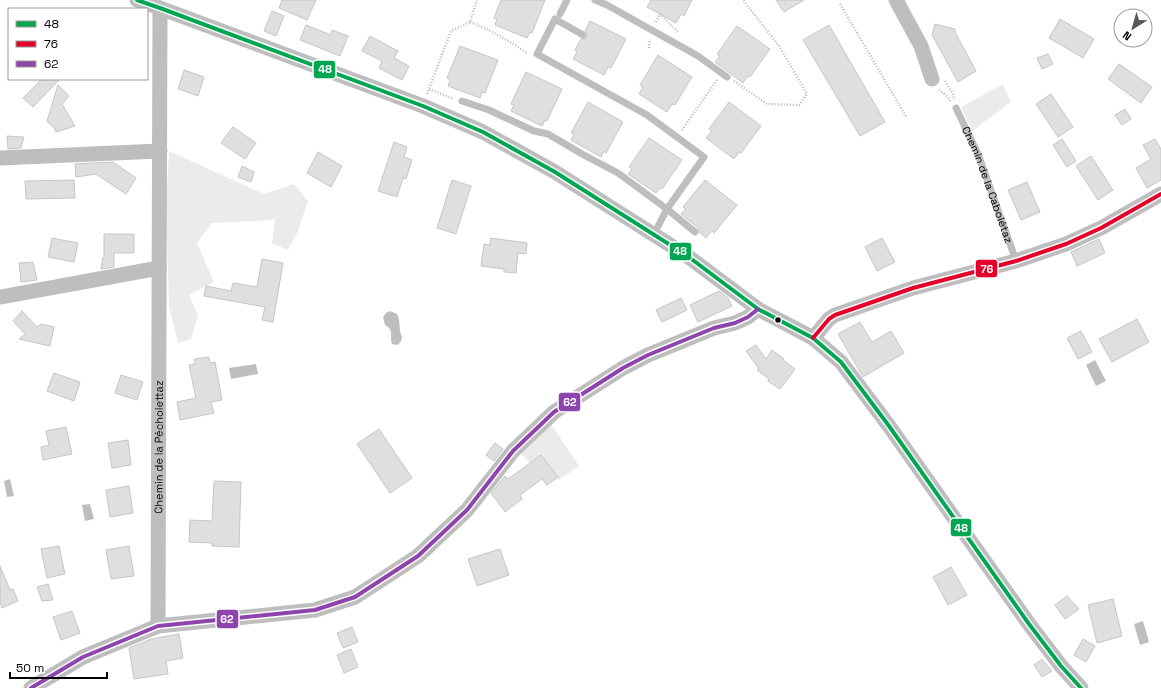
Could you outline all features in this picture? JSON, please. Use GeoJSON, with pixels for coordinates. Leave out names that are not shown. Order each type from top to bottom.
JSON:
{"type":"FeatureCollection","features":[{"type":"Feature","properties":{"kind":"street"},"geometry":{"type":"LineString","coordinates":[[137,0],[411,101],[483,132],[556,172],[686,255],[714,274],[758,309],[813,338],[841,362],[889,426],[1029,624],[1061,666],[1081,688]]}},
{"type":"Feature","properties":{"kind":"street"},"geometry":{"type":"LineString","coordinates":[[896,0],[921,46],[932,79]]}},
{"type":"Feature","properties":{"kind":"street","name":"Chemin de la Pécholettaz"},"geometry":{"type":"LineString","coordinates":[[158,626],[160,8]]}},
{"type":"Feature","properties":{"kind":"street"},"geometry":{"type":"LineString","coordinates":[[0,158],[160,151]]}},
{"type":"Feature","properties":{"kind":"street"},"geometry":{"type":"LineString","coordinates":[[813,338],[829,319],[835,315],[913,288],[1066,244],[1117,220],[1161,194]]}},
{"type":"Feature","properties":{"kind":"street"},"geometry":{"type":"LineString","coordinates":[[0,297],[159,268]]}},
{"type":"Feature","properties":{"kind":"street"},"geometry":{"type":"LineString","coordinates":[[31,688],[83,657],[158,626],[315,610],[355,597],[418,556],[467,510],[513,451],[554,412],[623,368],[648,355],[714,328],[735,323],[748,317],[758,309]]}},
{"type":"Feature","properties":{"kind":"lane"},"geometry":{"type":"LineString","coordinates":[[560,14],[567,0]]}},
{"type":"Feature","properties":{"kind":"lane"},"geometry":{"type":"LineString","coordinates":[[595,0],[607,5],[693,53],[724,75]]}},
{"type":"Feature","properties":{"kind":"lane"},"geometry":{"type":"LineString","coordinates":[[583,35],[555,19],[538,54],[647,115],[704,157],[667,209],[654,234]]}},
{"type":"Feature","properties":{"kind":"lane"},"geometry":{"type":"LineString","coordinates":[[462,101],[489,110],[534,131],[548,134],[618,173],[667,209],[694,232]]}},
{"type":"Feature","properties":{"kind":"lane","name":"Chemin de la Cabolétaz"},"geometry":{"type":"LineString","coordinates":[[956,108],[978,154],[1015,258]]}},
{"type":"Feature","properties":{"kind":"path"},"geometry":{"type":"LineString","coordinates":[[470,22],[477,0]]}},
{"type":"Feature","properties":{"kind":"path"},"geometry":{"type":"LineString","coordinates":[[678,138],[724,75],[767,104],[799,105],[807,94],[779,46],[743,0]]}},
{"type":"Feature","properties":{"kind":"path"},"geometry":{"type":"LineString","coordinates":[[840,4],[907,118]]}},
{"type":"Feature","properties":{"kind":"path"},"geometry":{"type":"LineString","coordinates":[[425,100],[451,31],[470,22],[485,27],[530,55],[538,54]]}},
{"type":"Feature","properties":{"kind":"path"},"geometry":{"type":"LineString","coordinates":[[649,48],[650,38]]}},
{"type":"Feature","properties":{"kind":"path"},"geometry":{"type":"LineString","coordinates":[[932,79],[939,90],[956,108]]}},
{"type":"Feature","properties":{"kind":"path"},"geometry":{"type":"LineString","coordinates":[[429,89],[462,101]]}},
{"type":"Feature","properties":{"kind":"shaded area"},"geometry":{"type":"Polygon","coordinates":[[[1003,84],[1011,102],[972,131],[961,107],[1003,84]]]}},
{"type":"Feature","properties":{"kind":"shaded area"},"geometry":{"type":"Polygon","coordinates":[[[169,151],[264,194],[294,184],[308,201],[298,231],[288,250],[272,243],[275,219],[212,223],[197,243],[214,282],[189,295],[198,315],[191,339],[178,343],[169,307],[166,204],[169,151]]]}},
{"type":"Feature","properties":{"kind":"shaded area"},"geometry":{"type":"Polygon","coordinates":[[[390,311],[397,314],[399,319],[402,337],[398,345],[392,344],[391,331],[385,325],[383,317],[390,311]]]}},
{"type":"Feature","properties":{"kind":"shaded area"},"geometry":{"type":"Polygon","coordinates":[[[1095,360],[1106,381],[1096,386],[1086,365],[1095,360]]]}},
{"type":"Feature","properties":{"kind":"shaded area"},"geometry":{"type":"Polygon","coordinates":[[[256,364],[258,374],[231,379],[229,368],[256,364]]]}},
{"type":"Feature","properties":{"kind":"shaded area"},"geometry":{"type":"Polygon","coordinates":[[[549,421],[579,466],[559,480],[541,455],[530,463],[518,451],[549,421]]]}},
{"type":"Feature","properties":{"kind":"shaded area"},"geometry":{"type":"Polygon","coordinates":[[[10,479],[14,496],[7,497],[4,481],[10,479]]]}},
{"type":"Feature","properties":{"kind":"shaded area"},"geometry":{"type":"Polygon","coordinates":[[[90,504],[94,519],[85,521],[82,505],[90,504]]]}},
{"type":"Feature","properties":{"kind":"shaded area"},"geometry":{"type":"Polygon","coordinates":[[[1143,621],[1149,642],[1140,645],[1134,624],[1143,621]]]}},
{"type":"Feature","properties":{"kind":"building"},"geometry":{"type":"Polygon","coordinates":[[[282,0],[316,0],[307,20],[279,8],[282,0]]]}},
{"type":"Feature","properties":{"kind":"building"},"geometry":{"type":"Polygon","coordinates":[[[501,0],[545,0],[532,33],[530,32],[527,38],[495,25],[497,19],[494,18],[501,0]]]}},
{"type":"Feature","properties":{"kind":"building"},"geometry":{"type":"Polygon","coordinates":[[[651,0],[692,0],[684,16],[681,14],[676,23],[647,7],[651,0]]]}},
{"type":"Feature","properties":{"kind":"building"},"geometry":{"type":"Polygon","coordinates":[[[776,0],[804,0],[784,12],[776,0]]]}},
{"type":"Feature","properties":{"kind":"building"},"geometry":{"type":"Polygon","coordinates":[[[272,11],[284,16],[276,36],[264,31],[272,11]]]}},
{"type":"Feature","properties":{"kind":"building"},"geometry":{"type":"Polygon","coordinates":[[[1060,19],[1094,39],[1083,58],[1049,38],[1060,19]]]}},
{"type":"Feature","properties":{"kind":"building"},"geometry":{"type":"Polygon","coordinates":[[[590,21],[626,39],[611,68],[608,67],[604,75],[573,59],[577,52],[575,50],[581,39],[585,39],[587,37],[587,33],[585,31],[590,21]]]}},
{"type":"Feature","properties":{"kind":"building"},"geometry":{"type":"Polygon","coordinates":[[[935,24],[955,29],[955,32],[976,71],[958,82],[932,35],[935,24]]]}},
{"type":"Feature","properties":{"kind":"building"},"geometry":{"type":"Polygon","coordinates":[[[306,25],[331,35],[332,30],[348,36],[340,56],[300,40],[306,25]]]}},
{"type":"Feature","properties":{"kind":"building"},"geometry":{"type":"Polygon","coordinates":[[[829,25],[885,122],[860,136],[803,40],[829,25]]]}},
{"type":"Feature","properties":{"kind":"building"},"geometry":{"type":"Polygon","coordinates":[[[737,26],[770,49],[750,77],[748,76],[743,83],[715,62],[720,56],[717,54],[737,26]]]}},
{"type":"Feature","properties":{"kind":"building"},"geometry":{"type":"Polygon","coordinates":[[[370,36],[398,51],[394,58],[409,66],[402,80],[379,68],[382,61],[362,51],[370,36]]]}},
{"type":"Feature","properties":{"kind":"building"},"geometry":{"type":"Polygon","coordinates":[[[460,46],[498,60],[485,93],[482,92],[480,98],[448,86],[450,80],[447,78],[460,46]]]}},
{"type":"Feature","properties":{"kind":"building"},"geometry":{"type":"Polygon","coordinates":[[[1048,54],[1053,64],[1042,69],[1037,58],[1048,54]]]}},
{"type":"Feature","properties":{"kind":"building"},"geometry":{"type":"Polygon","coordinates":[[[658,55],[692,77],[675,105],[672,104],[667,112],[639,94],[643,87],[640,85],[658,55]]]}},
{"type":"Feature","properties":{"kind":"building"},"geometry":{"type":"Polygon","coordinates":[[[1119,64],[1152,87],[1141,103],[1108,79],[1119,64]]]}},
{"type":"Feature","properties":{"kind":"building"},"geometry":{"type":"Polygon","coordinates":[[[184,70],[204,77],[198,96],[178,89],[184,70]]]}},
{"type":"Feature","properties":{"kind":"building"},"geometry":{"type":"Polygon","coordinates":[[[526,72],[562,89],[547,121],[545,120],[542,126],[511,111],[514,105],[511,104],[526,72]]]}},
{"type":"Feature","properties":{"kind":"building"},"geometry":{"type":"Polygon","coordinates":[[[41,80],[59,80],[33,107],[23,98],[41,80]]]}},
{"type":"Feature","properties":{"kind":"building"},"geometry":{"type":"Polygon","coordinates":[[[58,85],[69,96],[62,104],[75,126],[56,132],[47,121],[58,85]]]}},
{"type":"Feature","properties":{"kind":"building"},"geometry":{"type":"Polygon","coordinates":[[[1051,94],[1073,127],[1058,137],[1036,104],[1051,94]]]}},
{"type":"Feature","properties":{"kind":"building"},"geometry":{"type":"Polygon","coordinates":[[[588,102],[623,122],[606,153],[604,151],[601,157],[571,140],[574,134],[571,133],[588,102]]]}},
{"type":"Feature","properties":{"kind":"building"},"geometry":{"type":"Polygon","coordinates":[[[729,102],[761,126],[741,153],[739,152],[734,159],[706,138],[712,131],[709,129],[729,102]]]}},
{"type":"Feature","properties":{"kind":"building"},"geometry":{"type":"Polygon","coordinates":[[[1125,109],[1131,119],[1122,125],[1115,115],[1125,109]]]}},
{"type":"Feature","properties":{"kind":"building"},"geometry":{"type":"Polygon","coordinates":[[[233,127],[256,143],[245,159],[221,143],[233,127]]]}},
{"type":"Feature","properties":{"kind":"building"},"geometry":{"type":"Polygon","coordinates":[[[7,136],[24,137],[21,148],[8,149],[7,136]]]}},
{"type":"Feature","properties":{"kind":"building"},"geometry":{"type":"Polygon","coordinates":[[[649,138],[682,160],[662,189],[660,188],[656,193],[628,174],[632,169],[629,167],[649,138]]]}},
{"type":"Feature","properties":{"kind":"building"},"geometry":{"type":"Polygon","coordinates":[[[1062,139],[1076,161],[1067,167],[1053,145],[1062,139]]]}},
{"type":"Feature","properties":{"kind":"building"},"geometry":{"type":"Polygon","coordinates":[[[1155,139],[1161,149],[1161,180],[1147,188],[1136,168],[1151,159],[1143,145],[1155,139]]]}},
{"type":"Feature","properties":{"kind":"building"},"geometry":{"type":"Polygon","coordinates":[[[394,142],[407,147],[404,157],[412,160],[406,179],[403,178],[397,197],[378,191],[394,142]]]}},
{"type":"Feature","properties":{"kind":"building"},"geometry":{"type":"Polygon","coordinates":[[[318,152],[342,166],[331,187],[307,173],[318,152]]]}},
{"type":"Feature","properties":{"kind":"building"},"geometry":{"type":"Polygon","coordinates":[[[1091,156],[1113,190],[1098,200],[1076,166],[1091,156]]]}},
{"type":"Feature","properties":{"kind":"building"},"geometry":{"type":"Polygon","coordinates":[[[113,162],[136,178],[126,194],[96,174],[76,177],[75,164],[113,162]]]}},
{"type":"Feature","properties":{"kind":"building"},"geometry":{"type":"Polygon","coordinates":[[[242,166],[254,172],[251,182],[238,177],[242,166]]]}},
{"type":"Feature","properties":{"kind":"building"},"geometry":{"type":"Polygon","coordinates":[[[74,180],[75,198],[26,199],[25,181],[74,180]]]}},
{"type":"Feature","properties":{"kind":"building"},"geometry":{"type":"Polygon","coordinates":[[[452,180],[471,186],[456,234],[437,228],[452,180]]]}},
{"type":"Feature","properties":{"kind":"building"},"geometry":{"type":"Polygon","coordinates":[[[705,180],[737,205],[714,233],[712,231],[706,238],[700,233],[698,228],[681,214],[686,209],[683,207],[705,180]]]}},
{"type":"Feature","properties":{"kind":"building"},"geometry":{"type":"Polygon","coordinates":[[[1027,182],[1040,212],[1021,220],[1008,190],[1027,182]]]}},
{"type":"Feature","properties":{"kind":"building"},"geometry":{"type":"Polygon","coordinates":[[[104,234],[134,234],[134,253],[114,253],[114,267],[101,269],[103,257],[104,258],[104,234]]]}},
{"type":"Feature","properties":{"kind":"building"},"geometry":{"type":"Polygon","coordinates":[[[52,238],[78,243],[74,262],[48,257],[52,238]]]}},
{"type":"Feature","properties":{"kind":"building"},"geometry":{"type":"Polygon","coordinates":[[[491,238],[527,243],[526,254],[518,253],[516,273],[504,272],[504,269],[481,266],[484,244],[490,245],[491,238]]]}},
{"type":"Feature","properties":{"kind":"building"},"geometry":{"type":"Polygon","coordinates":[[[882,238],[895,262],[877,271],[865,247],[882,238]]]}},
{"type":"Feature","properties":{"kind":"building"},"geometry":{"type":"Polygon","coordinates":[[[1099,239],[1105,253],[1077,266],[1071,252],[1099,239]]]}},
{"type":"Feature","properties":{"kind":"building"},"geometry":{"type":"Polygon","coordinates":[[[262,259],[283,263],[273,322],[262,320],[265,307],[204,296],[206,286],[231,291],[233,283],[257,287],[262,259]]]}},
{"type":"Feature","properties":{"kind":"building"},"geometry":{"type":"Polygon","coordinates":[[[33,262],[37,280],[21,282],[19,263],[33,262]]]}},
{"type":"Feature","properties":{"kind":"building"},"geometry":{"type":"Polygon","coordinates":[[[719,291],[728,298],[732,306],[698,322],[690,305],[719,291]]]}},
{"type":"Feature","properties":{"kind":"building"},"geometry":{"type":"Polygon","coordinates":[[[681,298],[687,310],[662,322],[656,310],[681,298]]]}},
{"type":"Feature","properties":{"kind":"building"},"geometry":{"type":"Polygon","coordinates":[[[22,311],[37,327],[41,324],[54,327],[50,346],[19,339],[25,334],[13,321],[22,311]]]}},
{"type":"Feature","properties":{"kind":"building"},"geometry":{"type":"Polygon","coordinates":[[[1137,319],[1149,342],[1112,362],[1099,339],[1137,319]]]}},
{"type":"Feature","properties":{"kind":"building"},"geometry":{"type":"Polygon","coordinates":[[[860,322],[872,342],[891,331],[904,353],[863,377],[838,334],[860,322]]]}},
{"type":"Feature","properties":{"kind":"building"},"geometry":{"type":"Polygon","coordinates":[[[1081,331],[1092,352],[1078,359],[1067,338],[1081,331]]]}},
{"type":"Feature","properties":{"kind":"building"},"geometry":{"type":"Polygon","coordinates":[[[756,345],[766,359],[772,350],[795,369],[780,389],[768,381],[769,379],[757,370],[759,369],[746,351],[756,345]]]}},
{"type":"Feature","properties":{"kind":"building"},"geometry":{"type":"Polygon","coordinates":[[[209,357],[210,363],[215,362],[222,400],[211,402],[214,413],[180,420],[177,402],[196,398],[189,365],[195,364],[194,359],[209,357]]]}},
{"type":"Feature","properties":{"kind":"building"},"geometry":{"type":"Polygon","coordinates":[[[54,373],[80,382],[74,401],[47,391],[54,373]]]}},
{"type":"Feature","properties":{"kind":"building"},"geometry":{"type":"Polygon","coordinates":[[[121,375],[143,382],[137,400],[115,393],[121,375]]]}},
{"type":"Feature","properties":{"kind":"building"},"geometry":{"type":"Polygon","coordinates":[[[66,427],[72,454],[43,460],[41,447],[49,445],[46,431],[66,427]]]}},
{"type":"Feature","properties":{"kind":"building"},"geometry":{"type":"Polygon","coordinates":[[[379,429],[412,478],[390,493],[357,444],[379,429]]]}},
{"type":"Feature","properties":{"kind":"building"},"geometry":{"type":"Polygon","coordinates":[[[128,440],[131,465],[112,468],[108,443],[128,440]]]}},
{"type":"Feature","properties":{"kind":"building"},"geometry":{"type":"Polygon","coordinates":[[[495,443],[503,449],[494,461],[486,455],[495,443]]]}},
{"type":"Feature","properties":{"kind":"building"},"geometry":{"type":"Polygon","coordinates":[[[541,455],[558,477],[547,485],[542,479],[520,495],[522,499],[505,512],[491,493],[505,476],[508,479],[541,455]]]}},
{"type":"Feature","properties":{"kind":"building"},"geometry":{"type":"Polygon","coordinates":[[[214,481],[241,482],[239,547],[212,546],[212,543],[189,542],[190,520],[212,521],[214,481]]]}},
{"type":"Feature","properties":{"kind":"building"},"geometry":{"type":"Polygon","coordinates":[[[129,486],[133,513],[110,517],[106,490],[129,486]]]}},
{"type":"Feature","properties":{"kind":"building"},"geometry":{"type":"Polygon","coordinates":[[[59,546],[65,574],[47,578],[41,549],[59,546]]]}},
{"type":"Feature","properties":{"kind":"building"},"geometry":{"type":"Polygon","coordinates":[[[129,546],[134,576],[111,579],[106,550],[129,546]]]}},
{"type":"Feature","properties":{"kind":"building"},"geometry":{"type":"Polygon","coordinates":[[[500,549],[509,575],[477,586],[468,559],[500,549]]]}},
{"type":"Feature","properties":{"kind":"building"},"geometry":{"type":"Polygon","coordinates":[[[0,566],[10,590],[13,589],[18,601],[2,608],[0,602],[0,566]]]}},
{"type":"Feature","properties":{"kind":"building"},"geometry":{"type":"Polygon","coordinates":[[[951,567],[967,595],[948,605],[933,577],[951,567]]]}},
{"type":"Feature","properties":{"kind":"building"},"geometry":{"type":"Polygon","coordinates":[[[48,584],[53,600],[42,601],[37,587],[48,584]]]}},
{"type":"Feature","properties":{"kind":"building"},"geometry":{"type":"Polygon","coordinates":[[[1067,596],[1079,609],[1065,619],[1055,605],[1067,596]]]}},
{"type":"Feature","properties":{"kind":"building"},"geometry":{"type":"Polygon","coordinates":[[[1113,599],[1122,636],[1097,643],[1088,605],[1113,599]]]}},
{"type":"Feature","properties":{"kind":"building"},"geometry":{"type":"Polygon","coordinates":[[[72,611],[80,633],[61,640],[53,617],[72,611]]]}},
{"type":"Feature","properties":{"kind":"building"},"geometry":{"type":"Polygon","coordinates":[[[352,627],[358,642],[343,648],[337,633],[352,627]]]}},
{"type":"Feature","properties":{"kind":"building"},"geometry":{"type":"Polygon","coordinates":[[[179,634],[183,658],[166,661],[168,674],[134,679],[129,648],[151,639],[179,634]]]}},
{"type":"Feature","properties":{"kind":"building"},"geometry":{"type":"Polygon","coordinates":[[[1083,639],[1095,646],[1086,662],[1074,655],[1083,639]]]}},
{"type":"Feature","properties":{"kind":"building"},"geometry":{"type":"Polygon","coordinates":[[[351,649],[358,667],[344,673],[337,655],[351,649]]]}},
{"type":"Feature","properties":{"kind":"building"},"geometry":{"type":"Polygon","coordinates":[[[1042,659],[1052,671],[1042,677],[1034,665],[1042,659]]]}},
{"type":"Feature","properties":{"kind":"transit line","name":"48"},"geometry":{"type":"LineString","coordinates":[[137,0],[423,106],[483,132],[555,172],[686,255],[758,309],[813,338],[841,362],[889,426],[1029,624],[1061,666],[1081,688]]}},
{"type":"Feature","properties":{"kind":"transit line","name":"76"},"geometry":{"type":"LineString","coordinates":[[813,338],[829,319],[835,315],[913,288],[1016,261],[1066,244],[1101,228],[1161,194]]}},
{"type":"Feature","properties":{"kind":"transit line","name":"62"},"geometry":{"type":"LineString","coordinates":[[31,688],[83,657],[158,626],[315,610],[355,597],[418,556],[467,510],[513,451],[554,412],[623,368],[648,355],[714,328],[735,323],[748,317],[758,309]]}}]}
